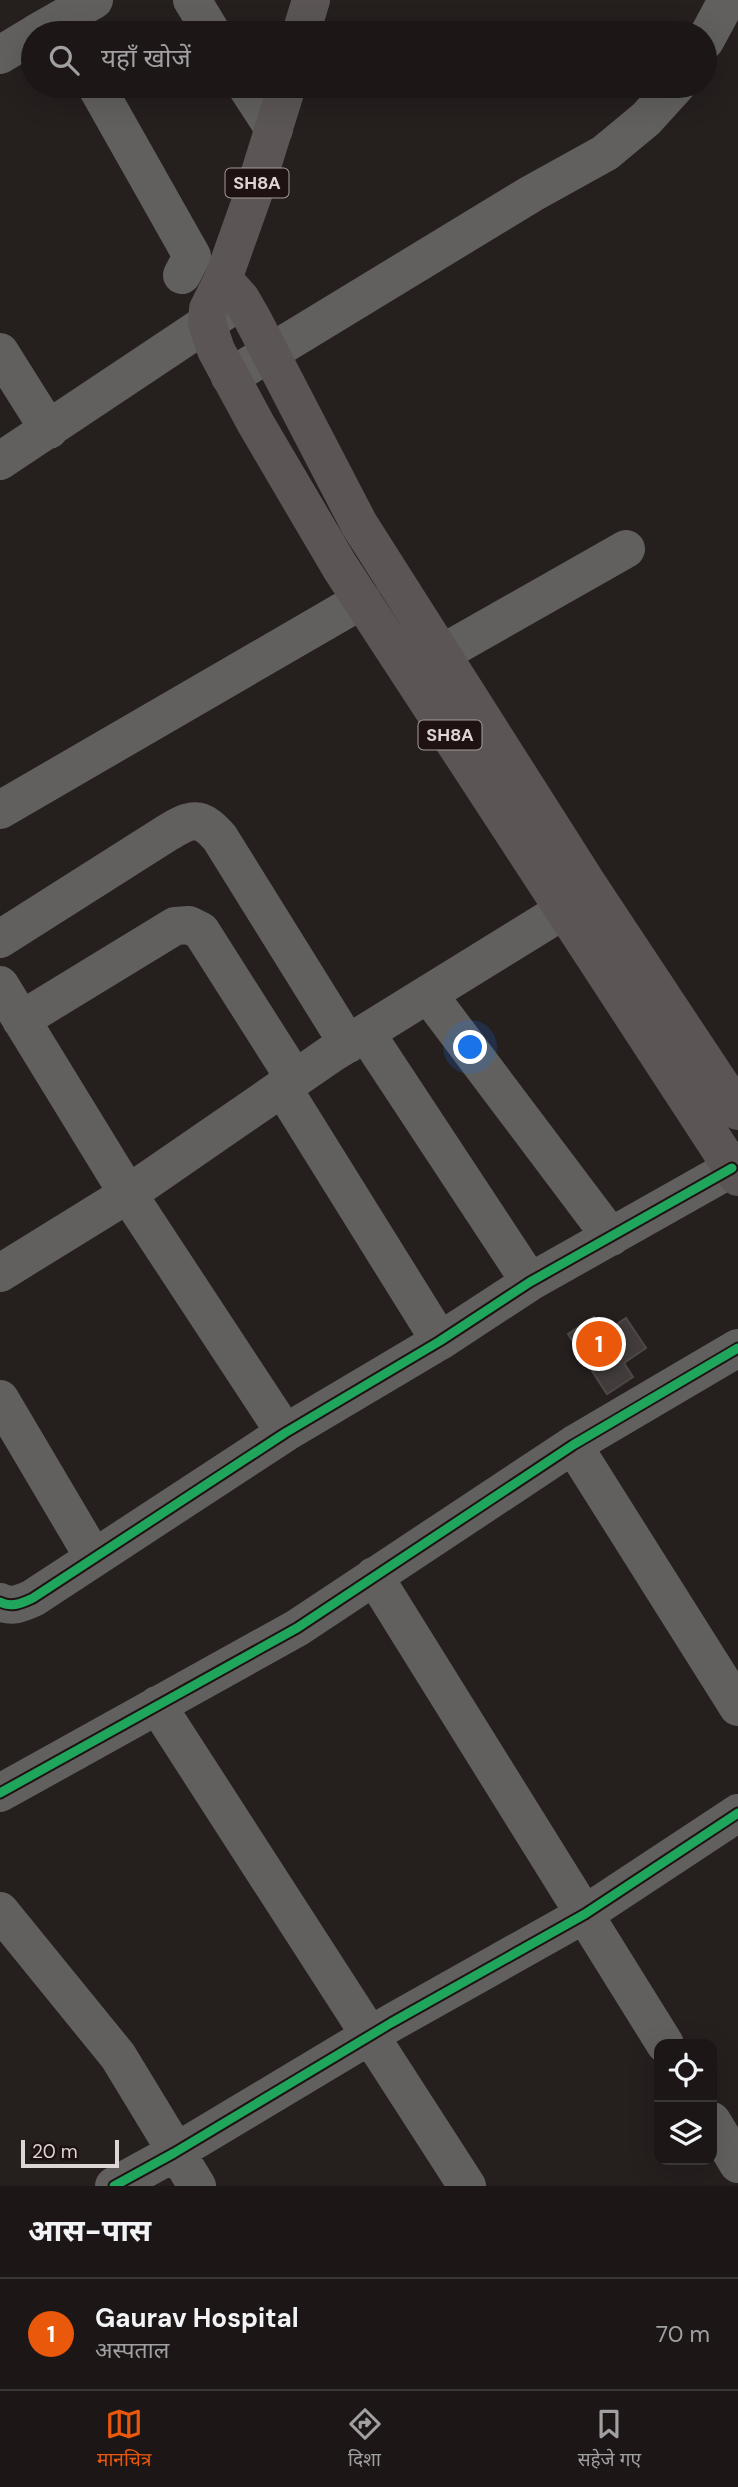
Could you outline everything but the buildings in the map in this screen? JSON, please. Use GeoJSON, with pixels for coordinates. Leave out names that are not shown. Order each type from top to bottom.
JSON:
{"type":"FeatureCollection","features":[{"type":"Feature","properties":{"kind":"main road"},"geometry":{"type":"LineString","coordinates":[[305,21],[311,0]]}},
{"type":"Feature","properties":{"kind":"main road","name":"SH8A"},"geometry":{"type":"LineString","coordinates":[[283,98],[232,289],[208,309],[207,323],[216,350],[340,567],[735,1172]]}},
{"type":"Feature","properties":{"kind":"main road","name":"SH8A"},"geometry":{"type":"LineString","coordinates":[[232,289],[271,352],[315,443],[359,524],[587,883],[738,1111]]}},
{"type":"Feature","properties":{"kind":"street"},"geometry":{"type":"LineString","coordinates":[[62,21],[94,0]]}},
{"type":"Feature","properties":{"kind":"street"},"geometry":{"type":"LineString","coordinates":[[192,0],[205,21]]}},
{"type":"Feature","properties":{"kind":"street"},"geometry":{"type":"LineString","coordinates":[[717,21],[728,2]]}},
{"type":"Feature","properties":{"kind":"street"},"geometry":{"type":"LineString","coordinates":[[0,55],[21,44]]}},
{"type":"Feature","properties":{"kind":"street"},"geometry":{"type":"LineString","coordinates":[[103,98],[192,256],[182,275]]}},
{"type":"Feature","properties":{"kind":"street"},"geometry":{"type":"LineString","coordinates":[[254,98],[274,129]]}},
{"type":"Feature","properties":{"kind":"street"},"geometry":{"type":"LineString","coordinates":[[230,377],[531,194],[605,153],[665,98]]}},
{"type":"Feature","properties":{"kind":"street"},"geometry":{"type":"LineString","coordinates":[[0,461],[207,323]]}},
{"type":"Feature","properties":{"kind":"street"},"geometry":{"type":"LineString","coordinates":[[0,352],[49,430]]}},
{"type":"Feature","properties":{"kind":"street"},"geometry":{"type":"LineString","coordinates":[[441,654],[626,549]]}},
{"type":"Feature","properties":{"kind":"street"},"geometry":{"type":"LineString","coordinates":[[0,810],[362,600]]}},
{"type":"Feature","properties":{"kind":"street"},"geometry":{"type":"LineString","coordinates":[[0,939],[185,822],[199,820],[210,826],[530,1282]]}},
{"type":"Feature","properties":{"kind":"street"},"geometry":{"type":"LineString","coordinates":[[0,1273],[128,1194],[357,1038],[565,910]]}},
{"type":"Feature","properties":{"kind":"street"},"geometry":{"type":"LineString","coordinates":[[21,1020],[175,926],[189,925],[201,931],[440,1341]]}},
{"type":"Feature","properties":{"kind":"street"},"geometry":{"type":"LineString","coordinates":[[0,985],[128,1194],[285,1433]]}},
{"type":"Feature","properties":{"kind":"street"},"geometry":{"type":"LineString","coordinates":[[428,994],[611,1237]]}},
{"type":"Feature","properties":{"kind":"street"},"geometry":{"type":"LineString","coordinates":[[0,1602],[8,1606],[27,1601],[285,1433],[440,1341],[530,1282],[735,1172]]}},
{"type":"Feature","properties":{"kind":"street"},"geometry":{"type":"LineString","coordinates":[[0,1793],[297,1628],[573,1445],[738,1348]]}},
{"type":"Feature","properties":{"kind":"street"},"geometry":{"type":"LineString","coordinates":[[0,1399],[93,1558]]}},
{"type":"Feature","properties":{"kind":"street"},"geometry":{"type":"LineString","coordinates":[[573,1445],[738,1707]]}},
{"type":"Feature","properties":{"kind":"street"},"geometry":{"type":"LineString","coordinates":[[374,1576],[662,2039]]}},
{"type":"Feature","properties":{"kind":"street"},"geometry":{"type":"LineString","coordinates":[[157,1705],[467,2186]]}},
{"type":"Feature","properties":{"kind":"street"},"geometry":{"type":"LineString","coordinates":[[114,2186],[177,2152],[370,2035],[585,1914],[738,1813]]}},
{"type":"Feature","properties":{"kind":"street"},"geometry":{"type":"LineString","coordinates":[[0,1911],[118,2056],[197,2186]]}},
{"type":"Feature","properties":{"kind":"street"},"geometry":{"type":"LineString","coordinates":[[717,2129],[738,2164]]}},
{"type":"Feature","properties":{"kind":"cycle path"},"geometry":{"type":"LineString","coordinates":[[0,1602],[13,1605],[33,1598],[285,1433],[440,1341],[530,1282],[732,1168]]}},
{"type":"Feature","properties":{"kind":"cycle path"},"geometry":{"type":"LineString","coordinates":[[0,1793],[297,1628],[573,1445],[738,1348]]}},
{"type":"Feature","properties":{"kind":"cycle path"},"geometry":{"type":"LineString","coordinates":[[114,2186],[391,2023],[585,1914],[738,1813]]}},
{"type":"Feature","properties":{"kind":"place","name":"Gaurav Hospital"},"geometry":{"type":"Point","coordinates":[599,1344]}}]}
